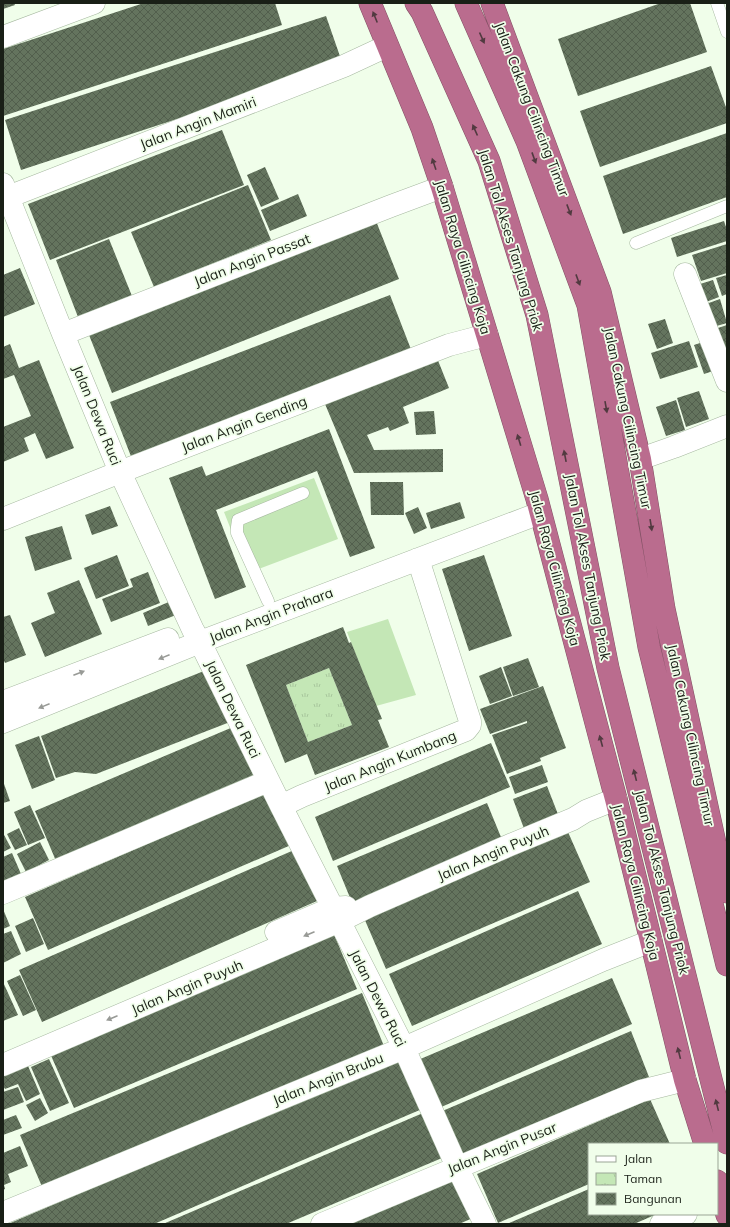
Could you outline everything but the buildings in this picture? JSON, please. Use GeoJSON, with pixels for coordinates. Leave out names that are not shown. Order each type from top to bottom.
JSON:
{"type":"FeatureCollection","features":[{"type":"Feature","properties":{"kind":"highway","name":"Jalan Raya Cilincing Koja"},"geometry":{"type":"LineString","coordinates":[[370,3],[422,128],[442,187],[539,507],[616,799],[650,942],[686,1080],[706,1143]]}},
{"type":"Feature","properties":{"kind":"highway","name":"Jalan Tol Akses Tanjung Priok"},"geometry":{"type":"LineString","coordinates":[[416,3],[422,12],[489,161],[537,315],[608,668],[727,1142]]}},
{"type":"Feature","properties":{"kind":"highway"},"geometry":{"type":"LineString","coordinates":[[466,3],[527,141],[588,305],[649,647],[727,966]]}},
{"type":"Feature","properties":{"kind":"highway","name":"Jalan Cakung Cilincing Timur"},"geometry":{"type":"LineString","coordinates":[[492,3],[600,292],[640,459],[664,609],[721,840],[727,892]]}},
{"type":"Feature","properties":{"kind":"street"},"geometry":{"type":"LineString","coordinates":[[3,37],[94,3]]}},
{"type":"Feature","properties":{"kind":"street","name":"Jalan Angin Mamiri"},"geometry":{"type":"LineString","coordinates":[[5,190],[344,66],[387,46]]}},
{"type":"Feature","properties":{"kind":"street","name":"Jalan Angin Passat"},"geometry":{"type":"LineString","coordinates":[[63,334],[442,187]]}},
{"type":"Feature","properties":{"kind":"street","name":"Jalan Dewa Ruci"},"geometry":{"type":"LineString","coordinates":[[5,190],[120,472],[197,636],[268,781],[404,1048],[457,1167],[485,1224]]}},
{"type":"Feature","properties":{"kind":"street"},"geometry":{"type":"LineString","coordinates":[[685,274],[727,381]]}},
{"type":"Feature","properties":{"kind":"street","name":"Jalan Angin Gending"},"geometry":{"type":"LineString","coordinates":[[3,519],[120,472],[449,345],[487,335]]}},
{"type":"Feature","properties":{"kind":"street"},"geometry":{"type":"LineString","coordinates":[[640,459],[727,426]]}},
{"type":"Feature","properties":{"kind":"street","name":"Jalan Angin Prahara"},"geometry":{"type":"LineString","coordinates":[[3,702],[197,636],[317,590],[418,559],[539,507]]}},
{"type":"Feature","properties":{"kind":"street","name":"Jalan Angin Prahara"},"geometry":{"type":"LineString","coordinates":[[3,722],[197,636],[268,601],[317,590],[413,545],[539,507]]}},
{"type":"Feature","properties":{"kind":"street","name":"Jalan Angin Kumbang"},"geometry":{"type":"LineString","coordinates":[[281,806],[469,728],[470,721],[418,559]]}},
{"type":"Feature","properties":{"kind":"street"},"geometry":{"type":"LineString","coordinates":[[3,893],[268,781]]}},
{"type":"Feature","properties":{"kind":"street","name":"Jalan Angin Puyuh"},"geometry":{"type":"LineString","coordinates":[[3,1065],[155,993],[336,914],[370,906],[616,799]]}},
{"type":"Feature","properties":{"kind":"street","name":"Jalan Angin Brubu"},"geometry":{"type":"LineString","coordinates":[[3,1213],[404,1048],[603,960],[650,942]]}},
{"type":"Feature","properties":{"kind":"street","name":"Jalan Angin Puyuh"},"geometry":{"type":"LineString","coordinates":[[3,1050],[155,993]]}},
{"type":"Feature","properties":{"kind":"street","name":"Jalan Angin Pusar"},"geometry":{"type":"LineString","coordinates":[[322,1224],[641,1091],[686,1080]]}},
{"type":"Feature","properties":{"kind":"street"},"geometry":{"type":"LineString","coordinates":[[661,1224],[684,1215]]}},
{"type":"Feature","properties":{"kind":"lane"},"geometry":{"type":"LineString","coordinates":[[717,3],[727,32]]}},
{"type":"Feature","properties":{"kind":"lane"},"geometry":{"type":"LineString","coordinates":[[636,243],[727,206]]}},
{"type":"Feature","properties":{"kind":"lane"},"geometry":{"type":"LineString","coordinates":[[268,601],[237,533],[238,520],[303,493]]}},
{"type":"Feature","properties":{"kind":"green space"},"geometry":{"type":"Polygon","coordinates":[[[314,478],[338,539],[248,573],[224,512],[314,478]]]}},
{"type":"Feature","properties":{"kind":"green space"},"geometry":{"type":"Polygon","coordinates":[[[388,619],[416,695],[376,706],[347,632],[388,619]]]}},
{"type":"Feature","properties":{"kind":"green space"},"geometry":{"type":"Polygon","coordinates":[[[329,668],[352,725],[308,742],[286,685],[329,668]]]}}]}
